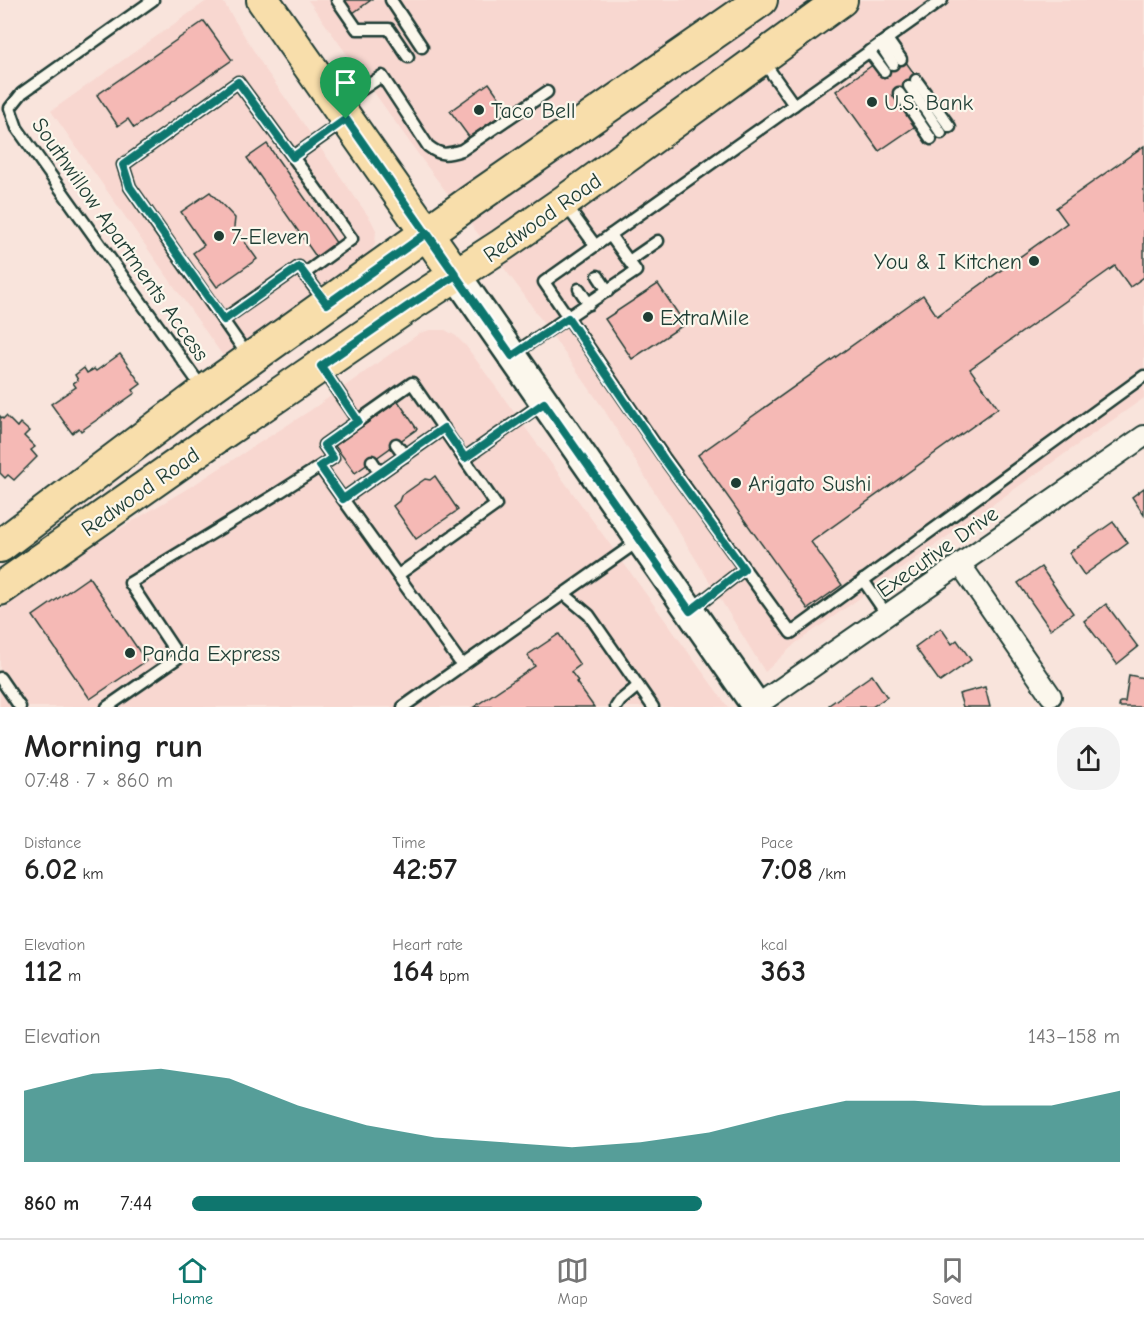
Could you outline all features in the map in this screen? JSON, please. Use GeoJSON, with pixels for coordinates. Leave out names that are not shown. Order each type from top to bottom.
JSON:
{"type":"FeatureCollection","features":[{"type":"Feature","properties":{"kind":"main road"},"geometry":{"type":"LineString","coordinates":[[263,0],[757,706]]}},
{"type":"Feature","properties":{"kind":"main road","name":"Redwood Road"},"geometry":{"type":"LineString","coordinates":[[0,546],[250,358],[761,0]]}},
{"type":"Feature","properties":{"kind":"main road","name":"Redwood Road"},"geometry":{"type":"LineString","coordinates":[[0,589],[224,432],[564,202],[841,0]]}},
{"type":"Feature","properties":{"kind":"street","name":"Executive Drive"},"geometry":{"type":"LineString","coordinates":[[757,706],[1144,436]]}},
{"type":"Feature","properties":{"kind":"street"},"geometry":{"type":"LineString","coordinates":[[960,564],[1051,696]]}},
{"type":"Feature","properties":{"kind":"lane","name":"Southwillow Apartments Access"},"geometry":{"type":"LineString","coordinates":[[153,0],[22,93],[10,108],[17,128],[205,391]]}},
{"type":"Feature","properties":{"kind":"lane"},"geometry":{"type":"LineString","coordinates":[[337,0],[357,29],[389,29],[408,57]]}},
{"type":"Feature","properties":{"kind":"lane"},"geometry":{"type":"LineString","coordinates":[[391,0],[422,47]]}},
{"type":"Feature","properties":{"kind":"lane"},"geometry":{"type":"LineString","coordinates":[[942,0],[610,234],[595,245],[586,257],[544,282],[664,459],[791,633],[1144,376]]}},
{"type":"Feature","properties":{"kind":"lane"},"geometry":{"type":"LineString","coordinates":[[884,41],[897,61]]}},
{"type":"Feature","properties":{"kind":"lane"},"geometry":{"type":"LineString","coordinates":[[870,51],[884,71]]}},
{"type":"Feature","properties":{"kind":"lane"},"geometry":{"type":"LineString","coordinates":[[761,58],[794,105]]}},
{"type":"Feature","properties":{"kind":"lane"},"geometry":{"type":"LineString","coordinates":[[293,157],[382,76],[428,146],[438,154],[449,154],[462,150],[547,92]]}},
{"type":"Feature","properties":{"kind":"lane"},"geometry":{"type":"LineString","coordinates":[[250,358],[130,187],[123,165],[238,82],[352,239],[304,274]]}},
{"type":"Feature","properties":{"kind":"lane"},"geometry":{"type":"LineString","coordinates":[[912,83],[946,130]]}},
{"type":"Feature","properties":{"kind":"lane"},"geometry":{"type":"LineString","coordinates":[[899,93],[931,139]]}},
{"type":"Feature","properties":{"kind":"lane"},"geometry":{"type":"LineString","coordinates":[[564,202],[595,245]]}},
{"type":"Feature","properties":{"kind":"lane"},"geometry":{"type":"LineString","coordinates":[[512,356],[636,272],[610,234]]}},
{"type":"Feature","properties":{"kind":"lane"},"geometry":{"type":"LineString","coordinates":[[629,261],[658,241]]}},
{"type":"Feature","properties":{"kind":"lane"},"geometry":{"type":"LineString","coordinates":[[224,320],[299,267],[327,304]]}},
{"type":"Feature","properties":{"kind":"lane"},"geometry":{"type":"LineString","coordinates":[[598,276],[608,291]]}},
{"type":"Feature","properties":{"kind":"lane"},"geometry":{"type":"LineString","coordinates":[[579,289],[589,304]]}},
{"type":"Feature","properties":{"kind":"lane"},"geometry":{"type":"LineString","coordinates":[[321,366],[358,421]]}},
{"type":"Feature","properties":{"kind":"lane"},"geometry":{"type":"LineString","coordinates":[[107,707],[179,657],[130,584],[333,458],[324,445],[350,430],[358,421],[375,413],[412,383],[496,505],[398,575]]}},
{"type":"Feature","properties":{"kind":"lane"},"geometry":{"type":"LineString","coordinates":[[465,458],[544,403]]}},
{"type":"Feature","properties":{"kind":"lane"},"geometry":{"type":"LineString","coordinates":[[343,499],[444,428]]}},
{"type":"Feature","properties":{"kind":"lane"},"geometry":{"type":"LineString","coordinates":[[396,444],[405,456]]}},
{"type":"Feature","properties":{"kind":"lane"},"geometry":{"type":"LineString","coordinates":[[372,461],[380,473]]}},
{"type":"Feature","properties":{"kind":"lane"},"geometry":{"type":"LineString","coordinates":[[320,466],[462,665]]}},
{"type":"Feature","properties":{"kind":"lane"},"geometry":{"type":"LineString","coordinates":[[403,707],[640,540]]}},
{"type":"Feature","properties":{"kind":"lane"},"geometry":{"type":"LineString","coordinates":[[690,611],[744,569]]}},
{"type":"Feature","properties":{"kind":"lane"},"geometry":{"type":"LineString","coordinates":[[863,580],[887,615]]}},
{"type":"Feature","properties":{"kind":"lane"},"geometry":{"type":"LineString","coordinates":[[564,594],[589,615],[653,707]]}},
{"type":"Feature","properties":{"kind":"lane"},"geometry":{"type":"LineString","coordinates":[[0,678],[20,707]]}},
{"type":"Feature","properties":{"kind":"lane"},"geometry":{"type":"LineString","coordinates":[[616,707],[638,686]]}},
{"type":"Feature","properties":{"kind":"shaded area"},"geometry":{"type":"Polygon","coordinates":[[[208,0],[222,0],[265,69],[376,230],[375,244],[370,252],[223,356],[51,111],[208,0]]]}},
{"type":"Feature","properties":{"kind":"shaded area"},"geometry":{"type":"Polygon","coordinates":[[[308,0],[1144,0],[1144,398],[796,643],[765,672],[603,408],[519,288],[426,165],[308,0]]]}},
{"type":"Feature","properties":{"kind":"shaded area"},"geometry":{"type":"Polygon","coordinates":[[[445,330],[456,336],[466,346],[728,707],[0,707],[0,610],[98,542],[311,410],[420,333],[445,330]]]}},
{"type":"Feature","properties":{"kind":"building"},"geometry":{"type":"Polygon","coordinates":[[[344,0],[371,0],[353,13],[344,0]]]}},
{"type":"Feature","properties":{"kind":"building"},"geometry":{"type":"Polygon","coordinates":[[[204,21],[232,60],[134,128],[128,119],[118,126],[97,95],[204,21]]]}},
{"type":"Feature","properties":{"kind":"building"},"geometry":{"type":"Polygon","coordinates":[[[903,58],[918,79],[896,95],[917,125],[879,151],[836,91],[874,64],[881,73],[903,58]]]}},
{"type":"Feature","properties":{"kind":"building","name":"Taco Bell"},"geometry":{"type":"Polygon","coordinates":[[[489,83],[508,110],[469,137],[450,111],[489,83]]]}},
{"type":"Feature","properties":{"kind":"building","name":"7-Eleven"},"geometry":{"type":"Polygon","coordinates":[[[267,144],[337,244],[317,258],[247,158],[267,144]]]}},
{"type":"Feature","properties":{"kind":"building"},"geometry":{"type":"Polygon","coordinates":[[[1144,146],[1144,277],[1130,287],[1115,266],[970,369],[998,408],[811,542],[842,585],[808,609],[698,455],[923,295],[937,316],[1067,223],[1056,208],[1144,146]]]}},
{"type":"Feature","properties":{"kind":"building","name":"7-Eleven"},"geometry":{"type":"Polygon","coordinates":[[[210,192],[235,218],[234,227],[257,259],[217,287],[193,253],[204,245],[181,212],[210,192]]]}},
{"type":"Feature","properties":{"kind":"building"},"geometry":{"type":"Polygon","coordinates":[[[658,284],[685,324],[632,359],[605,319],[658,284]]]}},
{"type":"Feature","properties":{"kind":"building"},"geometry":{"type":"Polygon","coordinates":[[[120,354],[141,384],[133,390],[135,393],[81,431],[79,428],[72,433],[51,404],[76,387],[73,383],[78,380],[75,375],[84,368],[87,373],[94,369],[96,371],[120,354]]]}},
{"type":"Feature","properties":{"kind":"building"},"geometry":{"type":"Polygon","coordinates":[[[398,401],[417,429],[355,473],[335,446],[398,401]]]}},
{"type":"Feature","properties":{"kind":"building"},"geometry":{"type":"Polygon","coordinates":[[[0,416],[3,419],[6,416],[17,427],[20,423],[29,431],[24,436],[35,447],[31,450],[37,457],[14,480],[8,475],[5,478],[0,473],[0,416]]]}},
{"type":"Feature","properties":{"kind":"building"},"geometry":{"type":"Polygon","coordinates":[[[435,476],[458,510],[416,539],[393,506],[401,496],[425,479],[430,480],[435,476]]]}},
{"type":"Feature","properties":{"kind":"building"},"geometry":{"type":"Polygon","coordinates":[[[1144,488],[1144,515],[1132,497],[1144,488]]]}},
{"type":"Feature","properties":{"kind":"building"},"geometry":{"type":"Polygon","coordinates":[[[1113,522],[1128,543],[1084,575],[1069,553],[1113,522]]]}},
{"type":"Feature","properties":{"kind":"building"},"geometry":{"type":"Polygon","coordinates":[[[1041,567],[1073,613],[1050,629],[1018,583],[1041,567]]]}},
{"type":"Feature","properties":{"kind":"building"},"geometry":{"type":"Polygon","coordinates":[[[89,577],[146,661],[90,699],[33,616],[89,577]]]}},
{"type":"Feature","properties":{"kind":"building"},"geometry":{"type":"Polygon","coordinates":[[[1106,604],[1138,647],[1117,664],[1084,621],[1106,604]]]}},
{"type":"Feature","properties":{"kind":"building"},"geometry":{"type":"Polygon","coordinates":[[[941,628],[952,644],[957,640],[971,660],[940,682],[915,647],[941,628]]]}},
{"type":"Feature","properties":{"kind":"building"},"geometry":{"type":"Polygon","coordinates":[[[559,634],[580,665],[571,672],[594,707],[474,707],[535,666],[529,654],[559,634]]]}},
{"type":"Feature","properties":{"kind":"building"},"geometry":{"type":"Polygon","coordinates":[[[872,675],[887,697],[872,707],[830,707],[829,705],[872,675]]]}},
{"type":"Feature","properties":{"kind":"building"},"geometry":{"type":"Polygon","coordinates":[[[1129,675],[1144,678],[1144,707],[1119,707],[1120,702],[1125,702],[1129,675]]]}},
{"type":"Feature","properties":{"kind":"building"},"geometry":{"type":"Polygon","coordinates":[[[985,687],[990,707],[963,707],[959,694],[985,687]]]}},
{"type":"Feature","properties":{"kind":"place","name":"U.S. Bank"},"geometry":{"type":"Point","coordinates":[872,102]}},
{"type":"Feature","properties":{"kind":"place","name":"Taco Bell"},"geometry":{"type":"Point","coordinates":[479,110]}},
{"type":"Feature","properties":{"kind":"place","name":"7-Eleven"},"geometry":{"type":"Point","coordinates":[219,236]}},
{"type":"Feature","properties":{"kind":"place","name":"You & I Kitchen"},"geometry":{"type":"Point","coordinates":[1034,261]}},
{"type":"Feature","properties":{"kind":"place","name":"ExtraMile"},"geometry":{"type":"Point","coordinates":[648,317]}},
{"type":"Feature","properties":{"kind":"place","name":"Arigato Sushi"},"geometry":{"type":"Point","coordinates":[736,483]}},
{"type":"Feature","properties":{"kind":"place","name":"Panda Express"},"geometry":{"type":"Point","coordinates":[130,653]}},
{"type":"Feature","properties":{"kind":"route"},"geometry":{"type":"LineString","coordinates":[[238,82],[293,157],[346,119],[410,208],[512,356],[568,318],[664,459],[744,569],[690,611],[544,403],[465,458],[444,428],[343,499],[320,466],[333,458],[324,445],[358,421],[321,366],[456,275],[427,233],[327,304],[299,267],[224,320],[130,187],[123,165],[238,82]]}}]}
